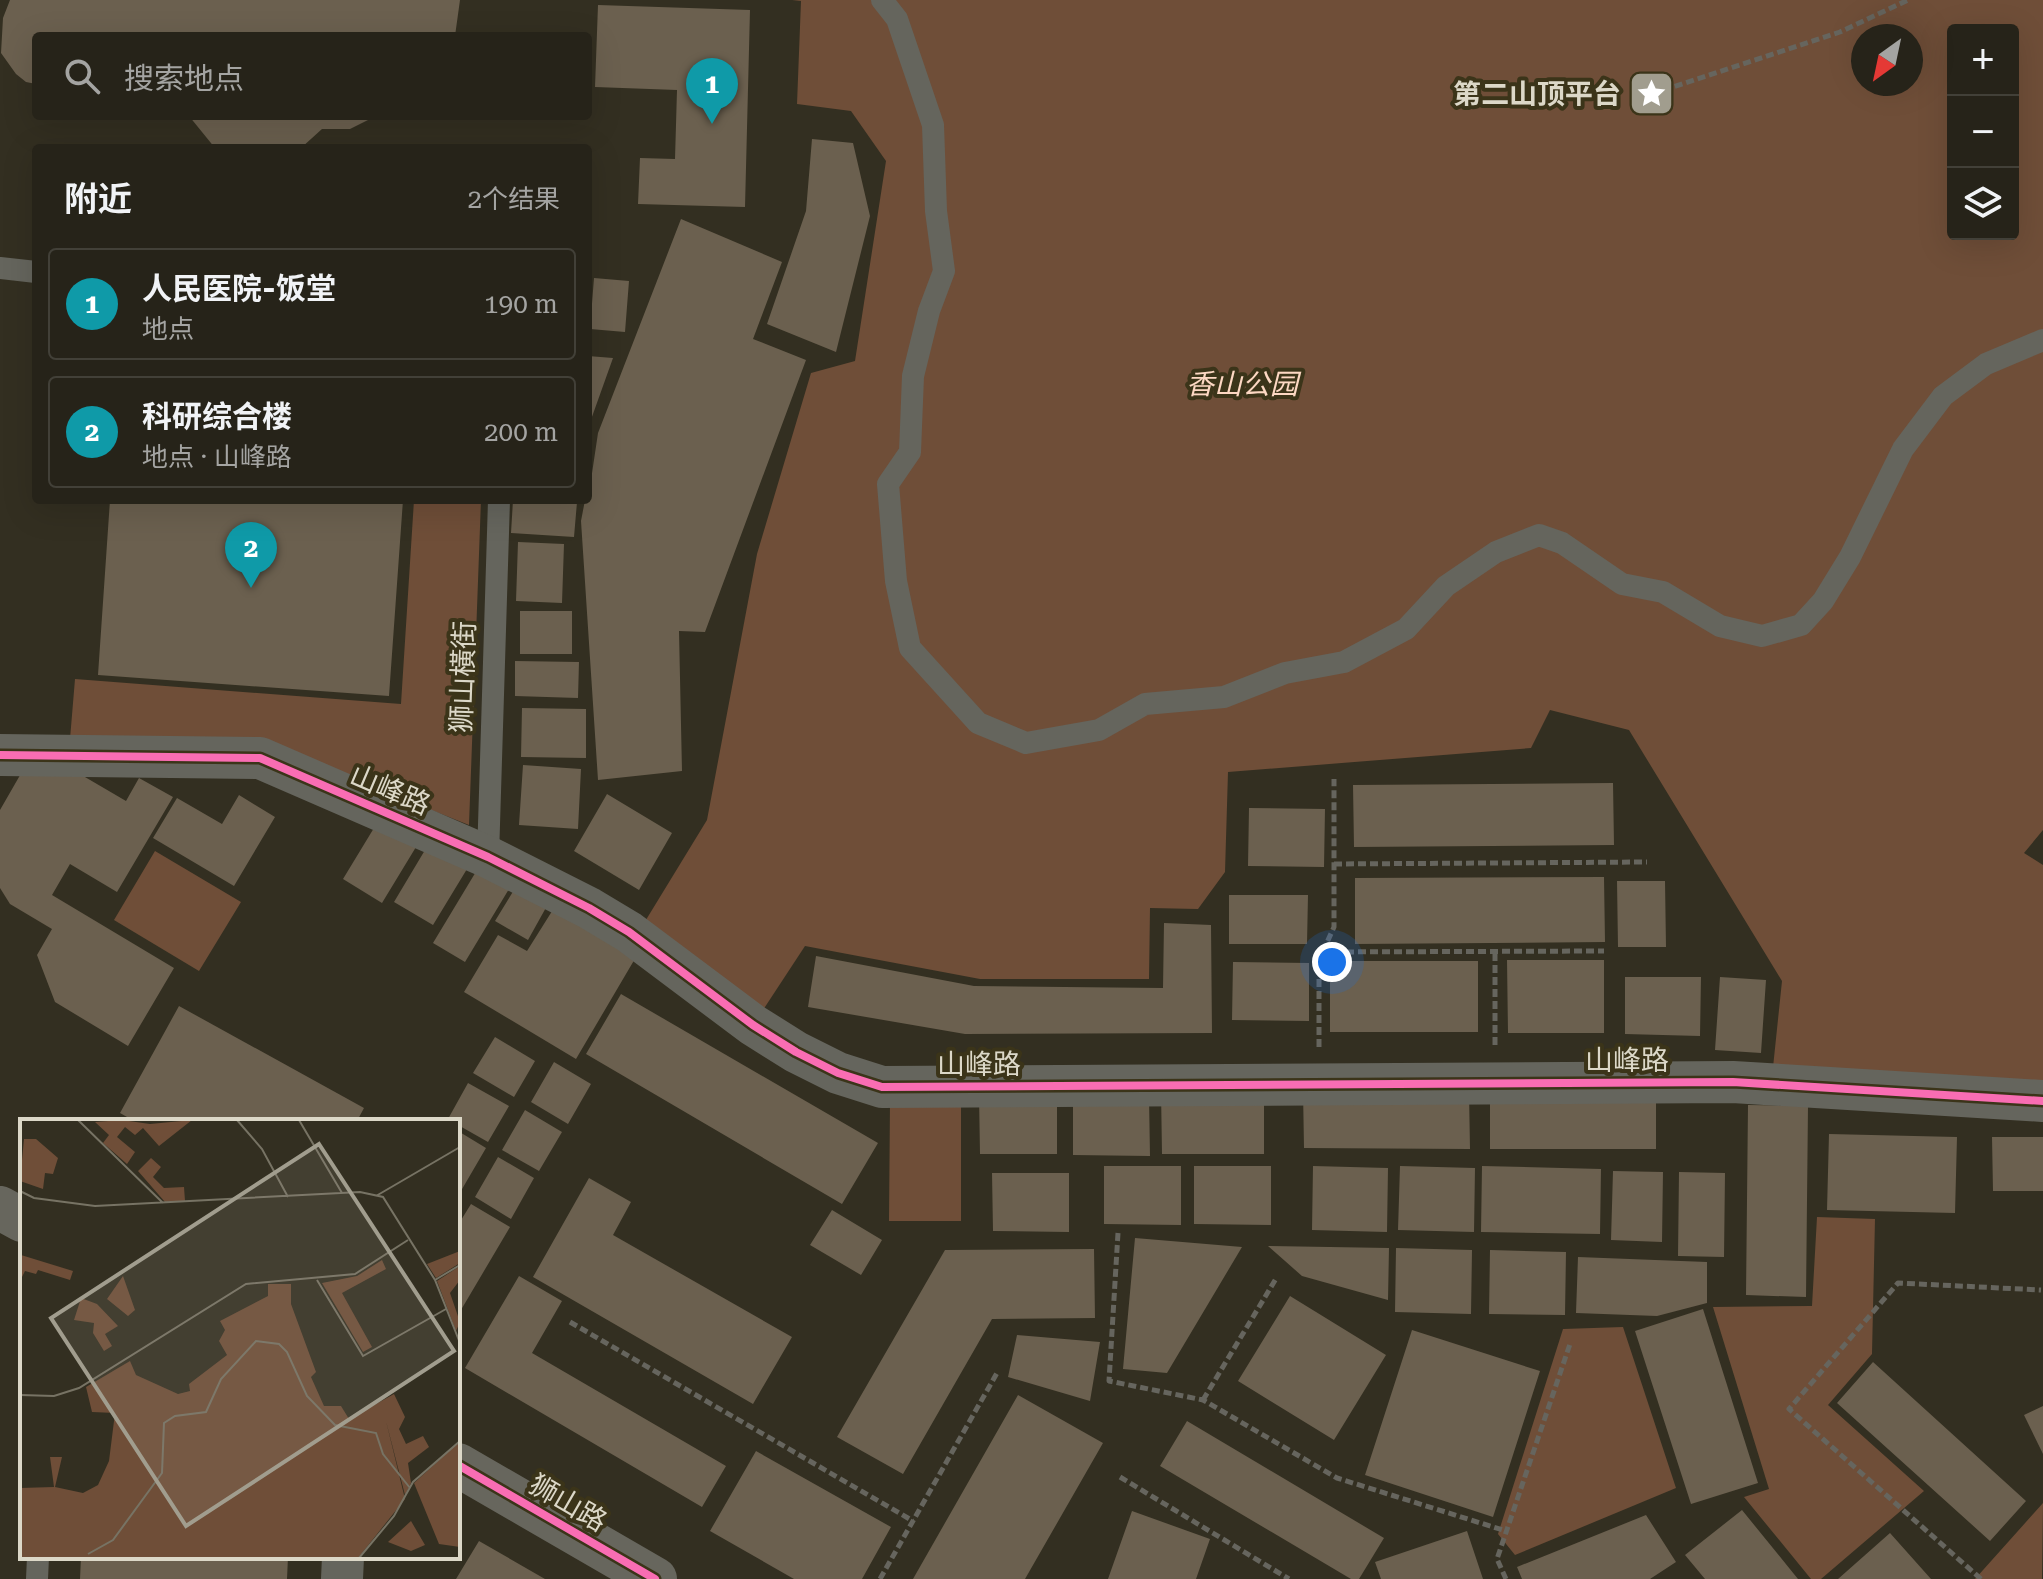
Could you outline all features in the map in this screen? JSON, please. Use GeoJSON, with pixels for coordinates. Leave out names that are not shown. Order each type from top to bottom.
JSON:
{"type":"FeatureCollection","features":[{"type":"Feature","properties":{"kind":"street","name":"山峰路"},"geometry":{"type":"LineString","coordinates":[[0,755],[260,758],[488,857],[589,908],[629,932],[753,1025],[796,1052],[860,1082],[882,1087],[1733,1082],[2043,1101]]}},
{"type":"Feature","properties":{"kind":"street"},"geometry":{"type":"LineString","coordinates":[[0,1208],[20,1219]]}},
{"type":"Feature","properties":{"kind":"street","name":"狮山路"},"geometry":{"type":"LineString","coordinates":[[460,1466],[655,1579]]}},
{"type":"Feature","properties":{"kind":"street"},"geometry":{"type":"LineString","coordinates":[[342,1579],[343,1559]]}},
{"type":"Feature","properties":{"kind":"lane"},"geometry":{"type":"LineString","coordinates":[[882,0],[897,19],[933,125],[936,211],[944,271],[929,311],[913,376],[910,452],[888,484],[896,581],[910,648],[978,723],[1026,743],[1099,730],[1145,704],[1224,697],[1285,673],[1344,662],[1406,629],[1446,586],[1496,552],[1539,535],[1562,543],[1622,584],[1663,592],[1720,626],[1762,636],[1801,625],[1823,601],[1850,557],[1903,449],[1943,396],[1986,364],[2043,340]]}},
{"type":"Feature","properties":{"kind":"lane"},"geometry":{"type":"LineString","coordinates":[[0,268],[32,272]]}},
{"type":"Feature","properties":{"kind":"lane","name":"狮山橫街"},"geometry":{"type":"LineString","coordinates":[[488,857],[499,504]]}},
{"type":"Feature","properties":{"kind":"lane"},"geometry":{"type":"LineString","coordinates":[[37,1579],[38,1559]]}},
{"type":"Feature","properties":{"kind":"path"},"geometry":{"type":"LineString","coordinates":[[1652,94],[1840,32],[1908,0]]}},
{"type":"Feature","properties":{"kind":"path"},"geometry":{"type":"LineString","coordinates":[[1319,1084],[1319,960],[1334,927],[1334,779]]}},
{"type":"Feature","properties":{"kind":"path"},"geometry":{"type":"LineString","coordinates":[[1334,864],[1647,862]]}},
{"type":"Feature","properties":{"kind":"path"},"geometry":{"type":"LineString","coordinates":[[1322,952],[1604,951]]}},
{"type":"Feature","properties":{"kind":"path"},"geometry":{"type":"LineString","coordinates":[[1495,953],[1495,1083]]}},
{"type":"Feature","properties":{"kind":"path"},"geometry":{"type":"LineString","coordinates":[[1118,1233],[1109,1381],[1203,1400],[1337,1478],[1506,1531]]}},
{"type":"Feature","properties":{"kind":"path"},"geometry":{"type":"LineString","coordinates":[[1203,1400],[1277,1277]]}},
{"type":"Feature","properties":{"kind":"path"},"geometry":{"type":"LineString","coordinates":[[1981,1579],[1789,1409],[1898,1283],[2041,1290]]}},
{"type":"Feature","properties":{"kind":"path"},"geometry":{"type":"LineString","coordinates":[[570,1322],[913,1521]]}},
{"type":"Feature","properties":{"kind":"path"},"geometry":{"type":"LineString","coordinates":[[1506,1579],[1497,1559],[1570,1344]]}},
{"type":"Feature","properties":{"kind":"path"},"geometry":{"type":"LineString","coordinates":[[880,1579],[997,1373]]}},
{"type":"Feature","properties":{"kind":"path"},"geometry":{"type":"LineString","coordinates":[[1120,1477],[1289,1579]]}},
{"type":"Feature","properties":{"kind":"green space","name":"香山公园"},"geometry":{"type":"Polygon","coordinates":[[[792,0],[2043,0],[2043,830],[2024,853],[2043,865],[2043,1089],[1772,1077],[1782,981],[1629,730],[1550,710],[1531,748],[1228,772],[1225,872],[1198,909],[1150,908],[1149,979],[980,979],[805,946],[763,1010],[641,928],[707,820],[757,554],[811,373],[855,361],[886,161],[851,111],[797,104],[801,1],[792,0]]]}},
{"type":"Feature","properties":{"kind":"green space"},"geometry":{"type":"Polygon","coordinates":[[[414,504],[481,504],[469,825],[260,742],[70,739],[75,679],[401,704],[414,504]]]}},
{"type":"Feature","properties":{"kind":"green space"},"geometry":{"type":"Polygon","coordinates":[[[155,851],[241,902],[199,971],[114,920],[155,851]]]}},
{"type":"Feature","properties":{"kind":"green space"},"geometry":{"type":"Polygon","coordinates":[[[890,1101],[961,1101],[961,1221],[889,1221],[890,1101]]]}},
{"type":"Feature","properties":{"kind":"green space"},"geometry":{"type":"Polygon","coordinates":[[[1817,1217],[1875,1219],[1872,1354],[1828,1405],[1924,1491],[1821,1579],[1811,1579],[1744,1497],[1769,1489],[1713,1307],[1812,1306],[1817,1217]]]}},
{"type":"Feature","properties":{"kind":"green space"},"geometry":{"type":"Polygon","coordinates":[[[1623,1327],[1676,1488],[1515,1555],[1498,1534],[1563,1329],[1623,1327]]]}},
{"type":"Feature","properties":{"kind":"green space"},"geometry":{"type":"Polygon","coordinates":[[[2043,1503],[2042,1579],[1975,1579],[2043,1503]]]}},
{"type":"Feature","properties":{"kind":"building"},"geometry":{"type":"Polygon","coordinates":[[[10,0],[460,0],[456,32],[32,32],[32,83],[16,74],[1,53],[3,18],[10,0]]]}},
{"type":"Feature","properties":{"kind":"building"},"geometry":{"type":"Polygon","coordinates":[[[598,5],[750,10],[745,207],[638,204],[640,158],[675,159],[677,90],[595,87],[598,5]]]}},
{"type":"Feature","properties":{"kind":"building"},"geometry":{"type":"Polygon","coordinates":[[[192,120],[368,120],[350,129],[322,129],[305,144],[212,144],[192,120]]]}},
{"type":"Feature","properties":{"kind":"building"},"geometry":{"type":"Polygon","coordinates":[[[812,139],[853,143],[870,216],[836,352],[767,324],[806,211],[812,139]]]}},
{"type":"Feature","properties":{"kind":"building"},"geometry":{"type":"Polygon","coordinates":[[[681,219],[782,262],[753,339],[806,360],[705,632],[679,631],[682,771],[598,780],[581,521],[584,504],[592,504],[592,473],[598,433],[681,219]]]}},
{"type":"Feature","properties":{"kind":"building"},"geometry":{"type":"Polygon","coordinates":[[[594,278],[629,281],[625,332],[592,329],[594,278]]]}},
{"type":"Feature","properties":{"kind":"building"},"geometry":{"type":"Polygon","coordinates":[[[592,356],[613,358],[592,417],[592,356]]]}},
{"type":"Feature","properties":{"kind":"building"},"geometry":{"type":"Polygon","coordinates":[[[110,504],[403,504],[389,696],[98,675],[110,504]]]}},
{"type":"Feature","properties":{"kind":"building"},"geometry":{"type":"Polygon","coordinates":[[[513,504],[577,504],[574,537],[511,533],[513,504]]]}},
{"type":"Feature","properties":{"kind":"building"},"geometry":{"type":"Polygon","coordinates":[[[518,542],[564,544],[562,603],[516,601],[518,542]]]}},
{"type":"Feature","properties":{"kind":"building"},"geometry":{"type":"Polygon","coordinates":[[[520,611],[572,611],[572,654],[520,654],[520,611]]]}},
{"type":"Feature","properties":{"kind":"building"},"geometry":{"type":"Polygon","coordinates":[[[515,661],[579,662],[578,698],[515,696],[515,661]]]}},
{"type":"Feature","properties":{"kind":"building"},"geometry":{"type":"Polygon","coordinates":[[[522,708],[586,709],[586,758],[521,757],[522,708]]]}},
{"type":"Feature","properties":{"kind":"building"},"geometry":{"type":"Polygon","coordinates":[[[523,765],[581,769],[578,829],[519,825],[523,765]]]}},
{"type":"Feature","properties":{"kind":"building"},"geometry":{"type":"Polygon","coordinates":[[[23,770],[73,770],[126,801],[139,778],[173,797],[117,892],[70,864],[52,895],[174,968],[128,1046],[55,1002],[37,955],[52,929],[10,904],[0,888],[0,810],[23,770]]]}},
{"type":"Feature","properties":{"kind":"building"},"geometry":{"type":"Polygon","coordinates":[[[1613,783],[1614,845],[1354,847],[1353,785],[1613,783]]]}},
{"type":"Feature","properties":{"kind":"building"},"geometry":{"type":"Polygon","coordinates":[[[607,794],[672,833],[639,890],[574,851],[607,794]]]}},
{"type":"Feature","properties":{"kind":"building"},"geometry":{"type":"Polygon","coordinates":[[[239,795],[275,817],[234,886],[153,838],[177,798],[222,824],[239,795]]]}},
{"type":"Feature","properties":{"kind":"building"},"geometry":{"type":"Polygon","coordinates":[[[1249,808],[1325,809],[1324,867],[1248,866],[1249,808]]]}},
{"type":"Feature","properties":{"kind":"building"},"geometry":{"type":"Polygon","coordinates":[[[377,823],[416,847],[382,903],[343,879],[377,823]]]}},
{"type":"Feature","properties":{"kind":"building"},"geometry":{"type":"Polygon","coordinates":[[[428,845],[467,869],[433,925],[394,902],[428,845]]]}},
{"type":"Feature","properties":{"kind":"building"},"geometry":{"type":"Polygon","coordinates":[[[477,870],[509,889],[465,962],[433,943],[477,870]]]}},
{"type":"Feature","properties":{"kind":"building"},"geometry":{"type":"Polygon","coordinates":[[[1604,877],[1605,942],[1355,944],[1355,878],[1604,877]]]}},
{"type":"Feature","properties":{"kind":"building"},"geometry":{"type":"Polygon","coordinates":[[[1617,881],[1665,881],[1666,947],[1618,947],[1617,881]]]}},
{"type":"Feature","properties":{"kind":"building"},"geometry":{"type":"Polygon","coordinates":[[[517,885],[548,904],[528,940],[495,921],[517,885]]]}},
{"type":"Feature","properties":{"kind":"building"},"geometry":{"type":"Polygon","coordinates":[[[1229,895],[1308,895],[1307,944],[1229,944],[1229,895]]]}},
{"type":"Feature","properties":{"kind":"building"},"geometry":{"type":"Polygon","coordinates":[[[554,908],[636,957],[576,1059],[464,992],[498,935],[527,951],[554,908]]]}},
{"type":"Feature","properties":{"kind":"building"},"geometry":{"type":"Polygon","coordinates":[[[1164,923],[1211,925],[1212,1033],[965,1034],[808,1007],[816,956],[974,986],[1163,988],[1164,923]]]}},
{"type":"Feature","properties":{"kind":"building"},"geometry":{"type":"Polygon","coordinates":[[[1507,960],[1604,960],[1604,1033],[1508,1033],[1507,960]]]}},
{"type":"Feature","properties":{"kind":"building"},"geometry":{"type":"Polygon","coordinates":[[[1330,961],[1478,961],[1478,1032],[1330,1032],[1330,961]]]}},
{"type":"Feature","properties":{"kind":"building"},"geometry":{"type":"Polygon","coordinates":[[[1233,962],[1309,963],[1309,1021],[1232,1020],[1233,962]]]}},
{"type":"Feature","properties":{"kind":"building"},"geometry":{"type":"Polygon","coordinates":[[[1625,977],[1701,977],[1700,1036],[1625,1034],[1625,977]]]}},
{"type":"Feature","properties":{"kind":"building"},"geometry":{"type":"Polygon","coordinates":[[[1720,977],[1766,980],[1761,1053],[1715,1050],[1720,977]]]}},
{"type":"Feature","properties":{"kind":"building"},"geometry":{"type":"Polygon","coordinates":[[[621,994],[878,1143],[842,1204],[586,1054],[621,994]]]}},
{"type":"Feature","properties":{"kind":"building"},"geometry":{"type":"Polygon","coordinates":[[[179,1006],[364,1108],[358,1119],[130,1119],[120,1113],[179,1006]]]}},
{"type":"Feature","properties":{"kind":"building"},"geometry":{"type":"Polygon","coordinates":[[[495,1037],[535,1061],[514,1097],[473,1073],[495,1037]]]}},
{"type":"Feature","properties":{"kind":"building"},"geometry":{"type":"Polygon","coordinates":[[[554,1062],[591,1084],[568,1124],[531,1102],[554,1062]]]}},
{"type":"Feature","properties":{"kind":"building"},"geometry":{"type":"Polygon","coordinates":[[[468,1083],[509,1106],[488,1142],[460,1126],[460,1119],[448,1119],[468,1083]]]}},
{"type":"Feature","properties":{"kind":"building"},"geometry":{"type":"Polygon","coordinates":[[[1303,1090],[1469,1092],[1470,1149],[1304,1148],[1303,1090]]]}},
{"type":"Feature","properties":{"kind":"building"},"geometry":{"type":"Polygon","coordinates":[[[1161,1091],[1264,1091],[1264,1154],[1162,1154],[1161,1091]]]}},
{"type":"Feature","properties":{"kind":"building"},"geometry":{"type":"Polygon","coordinates":[[[1490,1091],[1656,1092],[1656,1149],[1490,1149],[1490,1091]]]}},
{"type":"Feature","properties":{"kind":"building"},"geometry":{"type":"Polygon","coordinates":[[[979,1095],[1057,1095],[1057,1154],[980,1154],[979,1095]]]}},
{"type":"Feature","properties":{"kind":"building"},"geometry":{"type":"Polygon","coordinates":[[[1073,1097],[1149,1097],[1150,1156],[1073,1155],[1073,1097]]]}},
{"type":"Feature","properties":{"kind":"building"},"geometry":{"type":"Polygon","coordinates":[[[1748,1105],[1808,1106],[1806,1297],[1746,1295],[1748,1105]]]}},
{"type":"Feature","properties":{"kind":"building"},"geometry":{"type":"Polygon","coordinates":[[[525,1110],[562,1132],[539,1171],[502,1150],[525,1110]]]}},
{"type":"Feature","properties":{"kind":"building"},"geometry":{"type":"Polygon","coordinates":[[[460,1132],[486,1148],[460,1193],[460,1132]]]}},
{"type":"Feature","properties":{"kind":"building"},"geometry":{"type":"Polygon","coordinates":[[[1829,1134],[1957,1137],[1955,1213],[1827,1210],[1829,1134]]]}},
{"type":"Feature","properties":{"kind":"building"},"geometry":{"type":"Polygon","coordinates":[[[1992,1137],[2043,1137],[2043,1191],[1993,1191],[1992,1137]]]}},
{"type":"Feature","properties":{"kind":"building"},"geometry":{"type":"Polygon","coordinates":[[[498,1157],[534,1178],[511,1219],[475,1197],[498,1157]]]}},
{"type":"Feature","properties":{"kind":"building"},"geometry":{"type":"Polygon","coordinates":[[[1104,1166],[1181,1166],[1181,1225],[1104,1224],[1104,1166]]]}},
{"type":"Feature","properties":{"kind":"building"},"geometry":{"type":"Polygon","coordinates":[[[1194,1166],[1271,1166],[1271,1225],[1194,1224],[1194,1166]]]}},
{"type":"Feature","properties":{"kind":"building"},"geometry":{"type":"Polygon","coordinates":[[[1313,1166],[1388,1168],[1387,1232],[1312,1230],[1313,1166]]]}},
{"type":"Feature","properties":{"kind":"building"},"geometry":{"type":"Polygon","coordinates":[[[1400,1166],[1475,1168],[1474,1232],[1398,1230],[1400,1166]]]}},
{"type":"Feature","properties":{"kind":"building"},"geometry":{"type":"Polygon","coordinates":[[[1482,1166],[1601,1169],[1600,1234],[1481,1232],[1482,1166]]]}},
{"type":"Feature","properties":{"kind":"building"},"geometry":{"type":"Polygon","coordinates":[[[1613,1171],[1663,1172],[1662,1242],[1611,1240],[1613,1171]]]}},
{"type":"Feature","properties":{"kind":"building"},"geometry":{"type":"Polygon","coordinates":[[[1679,1172],[1725,1173],[1724,1257],[1678,1256],[1679,1172]]]}},
{"type":"Feature","properties":{"kind":"building"},"geometry":{"type":"Polygon","coordinates":[[[992,1173],[1069,1173],[1069,1232],[993,1231],[992,1173]]]}},
{"type":"Feature","properties":{"kind":"building"},"geometry":{"type":"Polygon","coordinates":[[[589,1178],[631,1202],[613,1235],[792,1337],[753,1404],[533,1277],[589,1178]]]}},
{"type":"Feature","properties":{"kind":"building"},"geometry":{"type":"Polygon","coordinates":[[[471,1204],[510,1227],[460,1312],[460,1222],[471,1204]]]}},
{"type":"Feature","properties":{"kind":"building"},"geometry":{"type":"Polygon","coordinates":[[[832,1210],[882,1240],[861,1275],[810,1245],[832,1210]]]}},
{"type":"Feature","properties":{"kind":"building"},"geometry":{"type":"Polygon","coordinates":[[[1135,1238],[1242,1247],[1167,1373],[1123,1369],[1135,1238]]]}},
{"type":"Feature","properties":{"kind":"building"},"geometry":{"type":"Polygon","coordinates":[[[1268,1246],[1389,1248],[1388,1300],[1302,1276],[1268,1246]]]}},
{"type":"Feature","properties":{"kind":"building"},"geometry":{"type":"Polygon","coordinates":[[[1396,1248],[1472,1250],[1471,1314],[1395,1312],[1396,1248]]]}},
{"type":"Feature","properties":{"kind":"building"},"geometry":{"type":"Polygon","coordinates":[[[1094,1249],[1095,1318],[992,1319],[903,1474],[837,1437],[945,1250],[1094,1249]]]}},
{"type":"Feature","properties":{"kind":"building"},"geometry":{"type":"Polygon","coordinates":[[[1490,1250],[1566,1252],[1565,1315],[1489,1314],[1490,1250]]]}},
{"type":"Feature","properties":{"kind":"building"},"geometry":{"type":"Polygon","coordinates":[[[1578,1257],[1707,1262],[1707,1303],[1657,1316],[1576,1313],[1578,1257]]]}},
{"type":"Feature","properties":{"kind":"building"},"geometry":{"type":"Polygon","coordinates":[[[519,1276],[562,1301],[532,1353],[726,1466],[702,1507],[465,1368],[519,1276]]]}},
{"type":"Feature","properties":{"kind":"building"},"geometry":{"type":"Polygon","coordinates":[[[1290,1296],[1386,1355],[1334,1440],[1238,1381],[1290,1296]]]}},
{"type":"Feature","properties":{"kind":"building"},"geometry":{"type":"Polygon","coordinates":[[[1703,1309],[1758,1483],[1691,1504],[1635,1331],[1703,1309]]]}},
{"type":"Feature","properties":{"kind":"building"},"geometry":{"type":"Polygon","coordinates":[[[1412,1330],[1540,1371],[1493,1517],[1365,1475],[1412,1330]]]}},
{"type":"Feature","properties":{"kind":"building"},"geometry":{"type":"Polygon","coordinates":[[[1017,1335],[1100,1342],[1090,1401],[1008,1377],[1017,1335]]]}},
{"type":"Feature","properties":{"kind":"building"},"geometry":{"type":"Polygon","coordinates":[[[1873,1362],[2026,1501],[1990,1541],[1837,1403],[1873,1362]]]}},
{"type":"Feature","properties":{"kind":"building"},"geometry":{"type":"Polygon","coordinates":[[[1018,1395],[1103,1443],[1025,1579],[913,1579],[1018,1395]]]}},
{"type":"Feature","properties":{"kind":"building"},"geometry":{"type":"Polygon","coordinates":[[[2043,1406],[2043,1454],[2024,1415],[2043,1406]]]}},
{"type":"Feature","properties":{"kind":"building"},"geometry":{"type":"Polygon","coordinates":[[[1187,1421],[1384,1538],[1359,1579],[1351,1579],[1160,1466],[1187,1421]]]}},
{"type":"Feature","properties":{"kind":"building"},"geometry":{"type":"Polygon","coordinates":[[[756,1451],[891,1527],[862,1579],[794,1579],[710,1531],[756,1451]]]}},
{"type":"Feature","properties":{"kind":"building"},"geometry":{"type":"Polygon","coordinates":[[[1742,1510],[1798,1579],[1705,1579],[1685,1555],[1742,1510]]]}},
{"type":"Feature","properties":{"kind":"building"},"geometry":{"type":"Polygon","coordinates":[[[1132,1511],[1210,1539],[1196,1579],[1108,1579],[1132,1511]]]}},
{"type":"Feature","properties":{"kind":"building"},"geometry":{"type":"Polygon","coordinates":[[[1646,1515],[1676,1562],[1650,1579],[1522,1579],[1517,1567],[1646,1515]]]}},
{"type":"Feature","properties":{"kind":"building"},"geometry":{"type":"Polygon","coordinates":[[[1467,1531],[1483,1579],[1381,1579],[1375,1562],[1467,1531]]]}},
{"type":"Feature","properties":{"kind":"building"},"geometry":{"type":"Polygon","coordinates":[[[1890,1533],[1931,1579],[1838,1579],[1890,1533]]]}},
{"type":"Feature","properties":{"kind":"building"},"geometry":{"type":"Polygon","coordinates":[[[479,1541],[545,1579],[456,1579],[479,1541]]]}},
{"type":"Feature","properties":{"kind":"building"},"geometry":{"type":"Polygon","coordinates":[[[81,1559],[288,1559],[287,1579],[80,1579],[81,1559]]]}},
{"type":"Feature","properties":{"kind":"cycle path"},"geometry":{"type":"LineString","coordinates":[[0,755],[260,758],[488,857],[589,908],[629,932],[753,1025],[796,1052],[838,1073],[882,1087],[1733,1082],[2043,1101]]}},
{"type":"Feature","properties":{"kind":"cycle path"},"geometry":{"type":"LineString","coordinates":[[460,1466],[655,1579]]}},
{"type":"Feature","properties":{"kind":"place","name":"第二山顶平台"},"geometry":{"type":"Point","coordinates":[1652,94]}},
{"type":"Feature","properties":{"kind":"place","name":"人民医院-饭堂"},"geometry":{"type":"Point","coordinates":[712,124]}},
{"type":"Feature","properties":{"kind":"place","name":"科研综合楼"},"geometry":{"type":"Point","coordinates":[251,588]}}]}
